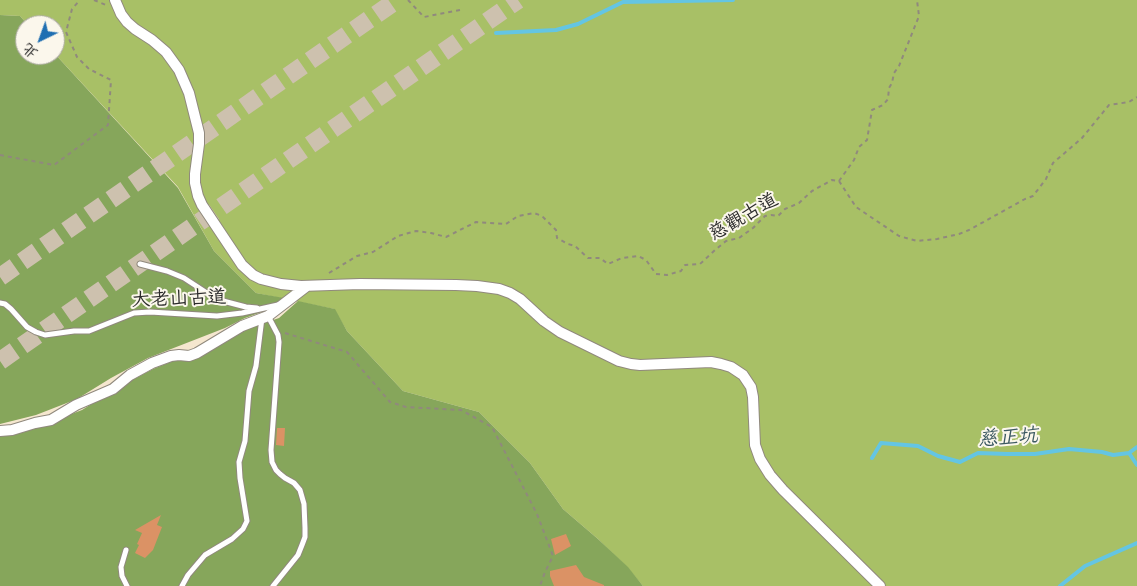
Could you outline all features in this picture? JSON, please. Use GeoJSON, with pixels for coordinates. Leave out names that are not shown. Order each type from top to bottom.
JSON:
{"type":"FeatureCollection","features":[{"type":"Feature","properties":{"kind":"street"},"geometry":{"type":"LineString","coordinates":[[115,0],[127,22],[166,52],[180,70],[190,93],[199,133],[200,144],[195,174],[198,196],[242,265],[253,275],[281,284],[307,286],[360,284],[456,285],[499,289],[520,299],[544,321],[560,332],[618,361],[640,365],[711,362],[732,367],[743,375],[751,387],[756,445],[763,464],[770,475],[778,486],[880,586]]}},
{"type":"Feature","properties":{"kind":"street"},"geometry":{"type":"LineString","coordinates":[[0,431],[12,430],[51,420],[76,405],[110,391],[130,375],[152,364],[171,356],[189,356],[197,353],[283,304],[307,286]]}},
{"type":"Feature","properties":{"kind":"lane"},"geometry":{"type":"LineString","coordinates":[[140,264],[167,271],[184,278],[223,301],[264,314],[276,330],[279,342],[271,450],[272,459],[276,470],[294,483],[300,490],[304,504],[305,537],[298,555],[273,586]]}},
{"type":"Feature","properties":{"kind":"lane","name":"大老山古道"},"geometry":{"type":"LineString","coordinates":[[0,303],[5,304],[11,309],[27,327],[45,335],[88,331],[134,314],[150,312],[217,316],[242,313],[264,314]]}},
{"type":"Feature","properties":{"kind":"lane"},"geometry":{"type":"LineString","coordinates":[[182,586],[188,575],[205,554],[232,539],[243,529],[247,521],[239,462],[244,441],[249,391],[256,366],[264,314]]}},
{"type":"Feature","properties":{"kind":"lane"},"geometry":{"type":"LineString","coordinates":[[126,550],[121,567],[122,576],[127,586]]}},
{"type":"Feature","properties":{"kind":"path"},"geometry":{"type":"LineString","coordinates":[[0,155],[54,165],[108,124],[111,80],[89,69],[77,57],[66,32],[72,9],[80,0]]}},
{"type":"Feature","properties":{"kind":"path"},"geometry":{"type":"LineString","coordinates":[[408,0],[424,17],[460,10]]}},
{"type":"Feature","properties":{"kind":"path"},"geometry":{"type":"LineString","coordinates":[[916,0],[919,16],[899,66],[894,73],[892,83],[888,88],[888,98],[883,105],[872,110],[867,140],[859,147],[854,160],[840,181],[856,207],[899,236],[917,241],[959,234],[1033,196],[1046,179],[1053,164],[1082,138],[1109,105],[1129,102],[1137,97]]}},
{"type":"Feature","properties":{"kind":"path","name":"慈觀古道"},"geometry":{"type":"LineString","coordinates":[[324,276],[357,256],[373,252],[398,236],[416,231],[446,238],[476,222],[506,224],[518,216],[534,213],[542,216],[556,230],[557,238],[575,246],[588,258],[600,258],[608,264],[622,258],[638,256],[646,260],[656,274],[666,275],[681,271],[684,265],[700,264],[726,241],[739,238],[765,216],[771,214],[778,216],[785,208],[799,203],[812,191],[832,180],[840,181]]}},
{"type":"Feature","properties":{"kind":"path"},"geometry":{"type":"LineString","coordinates":[[276,330],[347,352],[390,402],[406,407],[461,410],[492,427],[537,514],[552,556],[540,586]]}},
{"type":"Feature","properties":{"kind":"green space"},"geometry":{"type":"Polygon","coordinates":[[[0,0],[1137,0],[1137,586],[643,586],[627,567],[598,539],[563,509],[530,463],[479,412],[403,391],[347,331],[334,309],[256,293],[214,251],[178,187],[65,65],[65,15],[0,15],[0,0]]]}},
{"type":"Feature","properties":{"kind":"green space"},"geometry":{"type":"Polygon","coordinates":[[[0,15],[15,16],[15,65],[65,65],[178,188],[214,251],[256,293],[284,298],[273,308],[148,358],[77,399],[36,415],[0,424],[0,15]]]}},
{"type":"Feature","properties":{"kind":"green space"},"geometry":{"type":"Polygon","coordinates":[[[298,301],[335,309],[347,331],[403,391],[479,412],[530,463],[563,509],[628,567],[643,586],[0,586],[0,436],[40,426],[82,410],[117,388],[153,369],[250,328],[279,318],[298,301]]]}},
{"type":"Feature","properties":{"kind":"building"},"geometry":{"type":"Polygon","coordinates":[[[277,428],[285,428],[284,446],[276,445],[277,428]]]}},
{"type":"Feature","properties":{"kind":"building"},"geometry":{"type":"Polygon","coordinates":[[[161,515],[157,525],[162,527],[153,550],[145,558],[135,553],[142,533],[135,530],[161,515]]]}},
{"type":"Feature","properties":{"kind":"building"},"geometry":{"type":"Polygon","coordinates":[[[566,534],[571,546],[555,555],[551,539],[566,534]]]}},
{"type":"Feature","properties":{"kind":"building"},"geometry":{"type":"Polygon","coordinates":[[[576,565],[584,577],[604,586],[554,586],[550,571],[576,565]]]}},
{"type":"Feature","properties":{"kind":"waterway"},"geometry":{"type":"LineString","coordinates":[[496,33],[556,30],[578,24],[623,2],[733,0]]}},
{"type":"Feature","properties":{"kind":"waterway","name":"慈正坑"},"geometry":{"type":"LineString","coordinates":[[872,458],[881,443],[918,446],[938,456],[960,462],[978,453],[1035,454],[1069,449],[1113,455],[1129,453]]}},
{"type":"Feature","properties":{"kind":"waterway","name":"慈正坑"},"geometry":{"type":"LineString","coordinates":[[1137,447],[1129,453],[1137,465]]}},
{"type":"Feature","properties":{"kind":"waterway"},"geometry":{"type":"LineString","coordinates":[[1060,586],[1085,566],[1137,543]]}},
{"type":"Feature","properties":{"kind":"tunnel"},"geometry":{"type":"LineString","coordinates":[[0,277],[397,0]]}},
{"type":"Feature","properties":{"kind":"tunnel"},"geometry":{"type":"LineString","coordinates":[[0,361],[518,0]]}}]}
